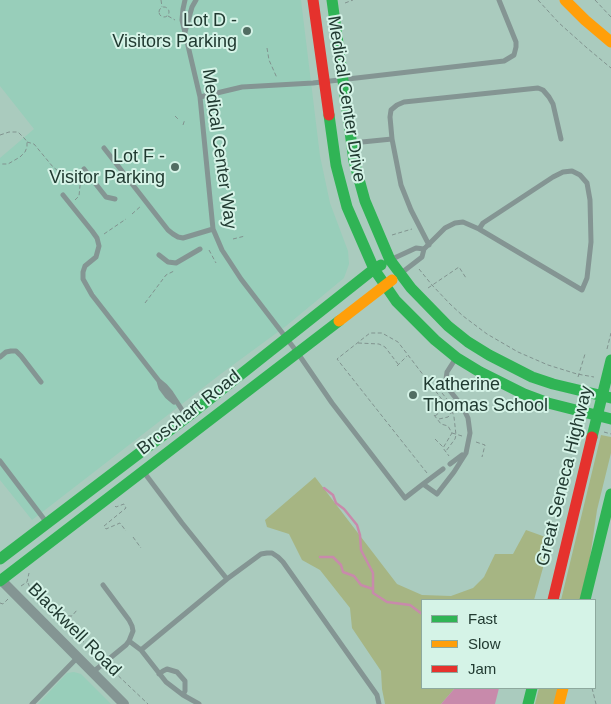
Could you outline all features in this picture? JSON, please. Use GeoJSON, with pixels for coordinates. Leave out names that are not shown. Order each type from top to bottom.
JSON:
{"type":"FeatureCollection","features":[{"type":"Feature","properties":{"kind":"street","name":"Medical Center Drive"},"geometry":{"type":"LineString","coordinates":[[313,0],[336,164],[347,207],[374,269],[396,301],[456,358],[480,372],[524,394],[548,403],[611,419]]}},
{"type":"Feature","properties":{"kind":"street"},"geometry":{"type":"LineString","coordinates":[[565,0],[611,42]]}},
{"type":"Feature","properties":{"kind":"street","name":"Medical Center Drive"},"geometry":{"type":"LineString","coordinates":[[338,2],[342,79],[354,161],[365,201],[390,260],[411,288],[448,326],[468,342],[532,377],[606,397]]}},
{"type":"Feature","properties":{"kind":"street","name":"Broschart Road"},"geometry":{"type":"LineString","coordinates":[[0,560],[184,412],[287,338],[374,269],[390,260]]}},
{"type":"Feature","properties":{"kind":"street","name":"Broschart Road"},"geometry":{"type":"LineString","coordinates":[[0,580],[400,274]]}},
{"type":"Feature","properties":{"kind":"street","name":"Great Seneca Highway"},"geometry":{"type":"LineString","coordinates":[[553,599],[597,416],[606,397],[611,360]]}},
{"type":"Feature","properties":{"kind":"street"},"geometry":{"type":"LineString","coordinates":[[584,599],[611,494]]}},
{"type":"Feature","properties":{"kind":"street","name":"Blackwell Road"},"geometry":{"type":"LineString","coordinates":[[0,580],[124,704]]}},
{"type":"Feature","properties":{"kind":"street"},"geometry":{"type":"LineString","coordinates":[[528,704],[532,689]]}},
{"type":"Feature","properties":{"kind":"street"},"geometry":{"type":"LineString","coordinates":[[559,704],[563,689]]}},
{"type":"Feature","properties":{"kind":"lane","name":"Medical Center Way"},"geometry":{"type":"LineString","coordinates":[[186,0],[182,20],[200,97],[213,229],[222,250],[230,265],[287,338],[332,403],[405,498],[423,484]]}},
{"type":"Feature","properties":{"kind":"lane","name":"Medical Center Way"},"geometry":{"type":"LineString","coordinates":[[185,33],[196,0]]}},
{"type":"Feature","properties":{"kind":"lane"},"geometry":{"type":"LineString","coordinates":[[200,97],[242,87],[324,82],[498,63],[510,59],[514,55],[516,42],[499,0]]}},
{"type":"Feature","properties":{"kind":"lane"},"geometry":{"type":"LineString","coordinates":[[426,247],[401,185],[392,139],[390,117],[391,110],[397,105],[404,102],[538,88],[543,90],[553,104],[562,139]]}},
{"type":"Feature","properties":{"kind":"lane"},"geometry":{"type":"LineString","coordinates":[[352,144],[392,139]]}},
{"type":"Feature","properties":{"kind":"lane"},"geometry":{"type":"LineString","coordinates":[[104,148],[173,234],[183,238],[213,229]]}},
{"type":"Feature","properties":{"kind":"lane"},"geometry":{"type":"LineString","coordinates":[[84,169],[106,197],[115,198]]}},
{"type":"Feature","properties":{"kind":"lane"},"geometry":{"type":"LineString","coordinates":[[400,274],[422,257],[426,247],[445,228],[455,223],[463,222],[479,229],[582,290],[587,278],[591,242],[590,200],[587,183],[580,175],[572,171],[553,176],[483,222],[479,229]]}},
{"type":"Feature","properties":{"kind":"lane"},"geometry":{"type":"LineString","coordinates":[[63,195],[97,238],[99,246],[96,258],[85,266],[83,279],[92,295],[159,381],[171,393],[184,412]]}},
{"type":"Feature","properties":{"kind":"lane"},"geometry":{"type":"LineString","coordinates":[[390,260],[416,248],[426,247]]}},
{"type":"Feature","properties":{"kind":"lane"},"geometry":{"type":"LineString","coordinates":[[159,255],[168,262],[176,264],[200,249]]}},
{"type":"Feature","properties":{"kind":"lane"},"geometry":{"type":"LineString","coordinates":[[0,357],[11,351],[16,351],[41,382]]}},
{"type":"Feature","properties":{"kind":"lane"},"geometry":{"type":"LineString","coordinates":[[443,469],[423,484],[437,494],[466,453],[470,433],[468,418],[462,406],[447,387],[447,372],[456,358]]}},
{"type":"Feature","properties":{"kind":"lane"},"geometry":{"type":"LineString","coordinates":[[450,464],[466,453]]}},
{"type":"Feature","properties":{"kind":"lane"},"geometry":{"type":"LineString","coordinates":[[0,461],[47,523]]}},
{"type":"Feature","properties":{"kind":"lane"},"geometry":{"type":"LineString","coordinates":[[143,471],[227,579]]}},
{"type":"Feature","properties":{"kind":"lane"},"geometry":{"type":"LineString","coordinates":[[141,650],[227,579],[261,554],[267,552],[278,557],[283,562],[377,695],[379,704]]}},
{"type":"Feature","properties":{"kind":"lane"},"geometry":{"type":"LineString","coordinates":[[93,672],[129,641],[133,631],[129,620],[103,585]]}},
{"type":"Feature","properties":{"kind":"lane"},"geometry":{"type":"LineString","coordinates":[[129,641],[141,650],[166,682],[183,695],[200,704]]}},
{"type":"Feature","properties":{"kind":"lane"},"geometry":{"type":"LineString","coordinates":[[32,704],[78,657]]}},
{"type":"Feature","properties":{"kind":"lane"},"geometry":{"type":"LineString","coordinates":[[159,674],[167,669],[178,672],[185,681],[186,686],[183,695]]}},
{"type":"Feature","properties":{"kind":"path"},"geometry":{"type":"LineString","coordinates":[[161,0],[162,8],[159,14],[176,20]]}},
{"type":"Feature","properties":{"kind":"path"},"geometry":{"type":"LineString","coordinates":[[338,2],[353,0]]}},
{"type":"Feature","properties":{"kind":"path"},"geometry":{"type":"LineString","coordinates":[[538,0],[559,23],[611,68]]}},
{"type":"Feature","properties":{"kind":"path"},"geometry":{"type":"LineString","coordinates":[[595,0],[611,17]]}},
{"type":"Feature","properties":{"kind":"path"},"geometry":{"type":"LineString","coordinates":[[162,8],[168,10],[167,16]]}},
{"type":"Feature","properties":{"kind":"path"},"geometry":{"type":"LineString","coordinates":[[267,48],[278,78]]}},
{"type":"Feature","properties":{"kind":"path"},"geometry":{"type":"LineString","coordinates":[[175,116],[178,119]]}},
{"type":"Feature","properties":{"kind":"path"},"geometry":{"type":"LineString","coordinates":[[183,125],[185,119]]}},
{"type":"Feature","properties":{"kind":"path"},"geometry":{"type":"LineString","coordinates":[[0,135],[18,132],[27,142],[34,144],[53,168],[68,176],[81,173],[79,196],[71,204]]}},
{"type":"Feature","properties":{"kind":"path"},"geometry":{"type":"LineString","coordinates":[[0,164],[8,164],[20,157],[25,152],[27,142]]}},
{"type":"Feature","properties":{"kind":"path"},"geometry":{"type":"LineString","coordinates":[[132,214],[138,208]]}},
{"type":"Feature","properties":{"kind":"path"},"geometry":{"type":"LineString","coordinates":[[97,238],[126,218]]}},
{"type":"Feature","properties":{"kind":"path"},"geometry":{"type":"LineString","coordinates":[[389,236],[419,227]]}},
{"type":"Feature","properties":{"kind":"path"},"geometry":{"type":"LineString","coordinates":[[233,239],[245,236]]}},
{"type":"Feature","properties":{"kind":"path"},"geometry":{"type":"LineString","coordinates":[[209,250],[216,263]]}},
{"type":"Feature","properties":{"kind":"path"},"geometry":{"type":"LineString","coordinates":[[418,267],[432,285],[463,316],[503,344],[548,365],[600,378]]}},
{"type":"Feature","properties":{"kind":"path"},"geometry":{"type":"LineString","coordinates":[[426,290],[459,267],[466,278]]}},
{"type":"Feature","properties":{"kind":"path"},"geometry":{"type":"LineString","coordinates":[[145,303],[166,275],[178,269]]}},
{"type":"Feature","properties":{"kind":"path"},"geometry":{"type":"LineString","coordinates":[[427,473],[337,359],[370,333],[382,334],[398,342],[447,406]]}},
{"type":"Feature","properties":{"kind":"path"},"geometry":{"type":"LineString","coordinates":[[357,343],[379,344],[385,347],[397,365],[408,356]]}},
{"type":"Feature","properties":{"kind":"path"},"geometry":{"type":"LineString","coordinates":[[580,374],[585,354]]}},
{"type":"Feature","properties":{"kind":"path"},"geometry":{"type":"LineString","coordinates":[[446,451],[455,440],[456,434],[450,404],[435,415],[442,424],[448,426],[452,433],[456,434]]}},
{"type":"Feature","properties":{"kind":"path"},"geometry":{"type":"LineString","coordinates":[[448,417],[452,411]]}},
{"type":"Feature","properties":{"kind":"path"},"geometry":{"type":"LineString","coordinates":[[448,417],[455,422]]}},
{"type":"Feature","properties":{"kind":"path"},"geometry":{"type":"LineString","coordinates":[[438,419],[454,417]]}},
{"type":"Feature","properties":{"kind":"path"},"geometry":{"type":"LineString","coordinates":[[602,432],[611,434]]}},
{"type":"Feature","properties":{"kind":"path"},"geometry":{"type":"LineString","coordinates":[[443,448],[452,433]]}},
{"type":"Feature","properties":{"kind":"path"},"geometry":{"type":"LineString","coordinates":[[476,437],[475,442],[485,445],[482,457]]}},
{"type":"Feature","properties":{"kind":"path"},"geometry":{"type":"LineString","coordinates":[[435,439],[450,456],[446,459]]}},
{"type":"Feature","properties":{"kind":"path"},"geometry":{"type":"LineString","coordinates":[[114,506],[116,508],[124,504],[126,508],[104,526],[106,529],[120,523],[126,531]]}},
{"type":"Feature","properties":{"kind":"path"},"geometry":{"type":"LineString","coordinates":[[133,538],[141,548]]}},
{"type":"Feature","properties":{"kind":"path"},"geometry":{"type":"LineString","coordinates":[[27,582],[31,590],[148,704]]}},
{"type":"Feature","properties":{"kind":"path"},"geometry":{"type":"LineString","coordinates":[[47,606],[49,604],[61,614],[67,616],[72,616],[78,610]]}},
{"type":"Feature","properties":{"kind":"path"},"geometry":{"type":"LineString","coordinates":[[592,689],[596,704]]}},
{"type":"Feature","properties":{"kind":"shaded area"},"geometry":{"type":"Polygon","coordinates":[[[0,0],[301,0],[320,156],[330,203],[348,251],[349,264],[344,278],[286,326],[32,520],[0,480],[0,158],[34,129],[0,86],[0,0]]]}},
{"type":"Feature","properties":{"kind":"shaded area"},"geometry":{"type":"Polygon","coordinates":[[[601,435],[611,437],[611,453],[597,510],[590,558],[580,599],[561,599],[601,435]]]}},
{"type":"Feature","properties":{"kind":"shaded area"},"geometry":{"type":"Polygon","coordinates":[[[315,477],[397,584],[422,595],[451,596],[473,588],[484,577],[495,554],[513,554],[526,530],[551,539],[534,599],[421,599],[421,689],[454,689],[441,704],[385,704],[381,671],[352,628],[350,608],[320,570],[302,560],[289,534],[267,527],[265,520],[315,477]]]}},
{"type":"Feature","properties":{"kind":"shaded area"},"geometry":{"type":"Polygon","coordinates":[[[67,673],[81,674],[111,704],[38,704],[67,673]]]}},
{"type":"Feature","properties":{"kind":"shaded area"},"geometry":{"type":"Polygon","coordinates":[[[454,689],[499,689],[495,704],[441,704],[454,689]]]}},
{"type":"Feature","properties":{"kind":"shaded area"},"geometry":{"type":"Polygon","coordinates":[[[539,689],[559,689],[555,704],[535,704],[539,689]]]}},
{"type":"Feature","properties":{"kind":"waterway"},"geometry":{"type":"LineString","coordinates":[[324,488],[333,495],[336,503],[344,509],[357,525],[361,550],[373,573],[373,593],[387,602],[410,605],[421,613]]}},
{"type":"Feature","properties":{"kind":"waterway"},"geometry":{"type":"LineString","coordinates":[[320,557],[333,557],[341,565],[343,572],[354,576],[361,585],[373,589]]}},
{"type":"Feature","properties":{"kind":"traffic: fast"},"geometry":{"type":"LineString","coordinates":[[332,0],[354,161],[365,201],[390,260],[411,288],[448,326],[468,342],[532,377],[611,398]]}},
{"type":"Feature","properties":{"kind":"traffic: fast"},"geometry":{"type":"LineString","coordinates":[[329,115],[336,165],[347,207],[374,269],[396,301],[435,340],[457,358],[480,372],[524,394],[548,403],[611,419]]}},
{"type":"Feature","properties":{"kind":"traffic: fast"},"geometry":{"type":"LineString","coordinates":[[0,559],[187,417],[381,265]]}},
{"type":"Feature","properties":{"kind":"traffic: fast"},"geometry":{"type":"LineString","coordinates":[[0,581],[339,321]]}},
{"type":"Feature","properties":{"kind":"traffic: fast"},"geometry":{"type":"LineString","coordinates":[[592,437],[611,360]]}},
{"type":"Feature","properties":{"kind":"traffic: fast"},"geometry":{"type":"LineString","coordinates":[[585,599],[611,494]]}},
{"type":"Feature","properties":{"kind":"traffic: fast"},"geometry":{"type":"LineString","coordinates":[[528,704],[532,689]]}},
{"type":"Feature","properties":{"kind":"traffic: slow"},"geometry":{"type":"LineString","coordinates":[[565,0],[611,42]]}},
{"type":"Feature","properties":{"kind":"traffic: slow"},"geometry":{"type":"LineString","coordinates":[[339,321],[392,280]]}},
{"type":"Feature","properties":{"kind":"traffic: slow"},"geometry":{"type":"LineString","coordinates":[[559,704],[563,689]]}},
{"type":"Feature","properties":{"kind":"traffic: jam"},"geometry":{"type":"LineString","coordinates":[[313,0],[329,115]]}},
{"type":"Feature","properties":{"kind":"traffic: jam"},"geometry":{"type":"LineString","coordinates":[[553,599],[592,437]]}},
{"type":"Feature","properties":{"kind":"place","name":"Lot D - Visitors Parking"},"geometry":{"type":"Point","coordinates":[247,31]}},
{"type":"Feature","properties":{"kind":"place","name":"Lot F - Visitor Parking"},"geometry":{"type":"Point","coordinates":[175,167]}},
{"type":"Feature","properties":{"kind":"place","name":"Katherine Thomas School"},"geometry":{"type":"Point","coordinates":[413,395]}}]}
